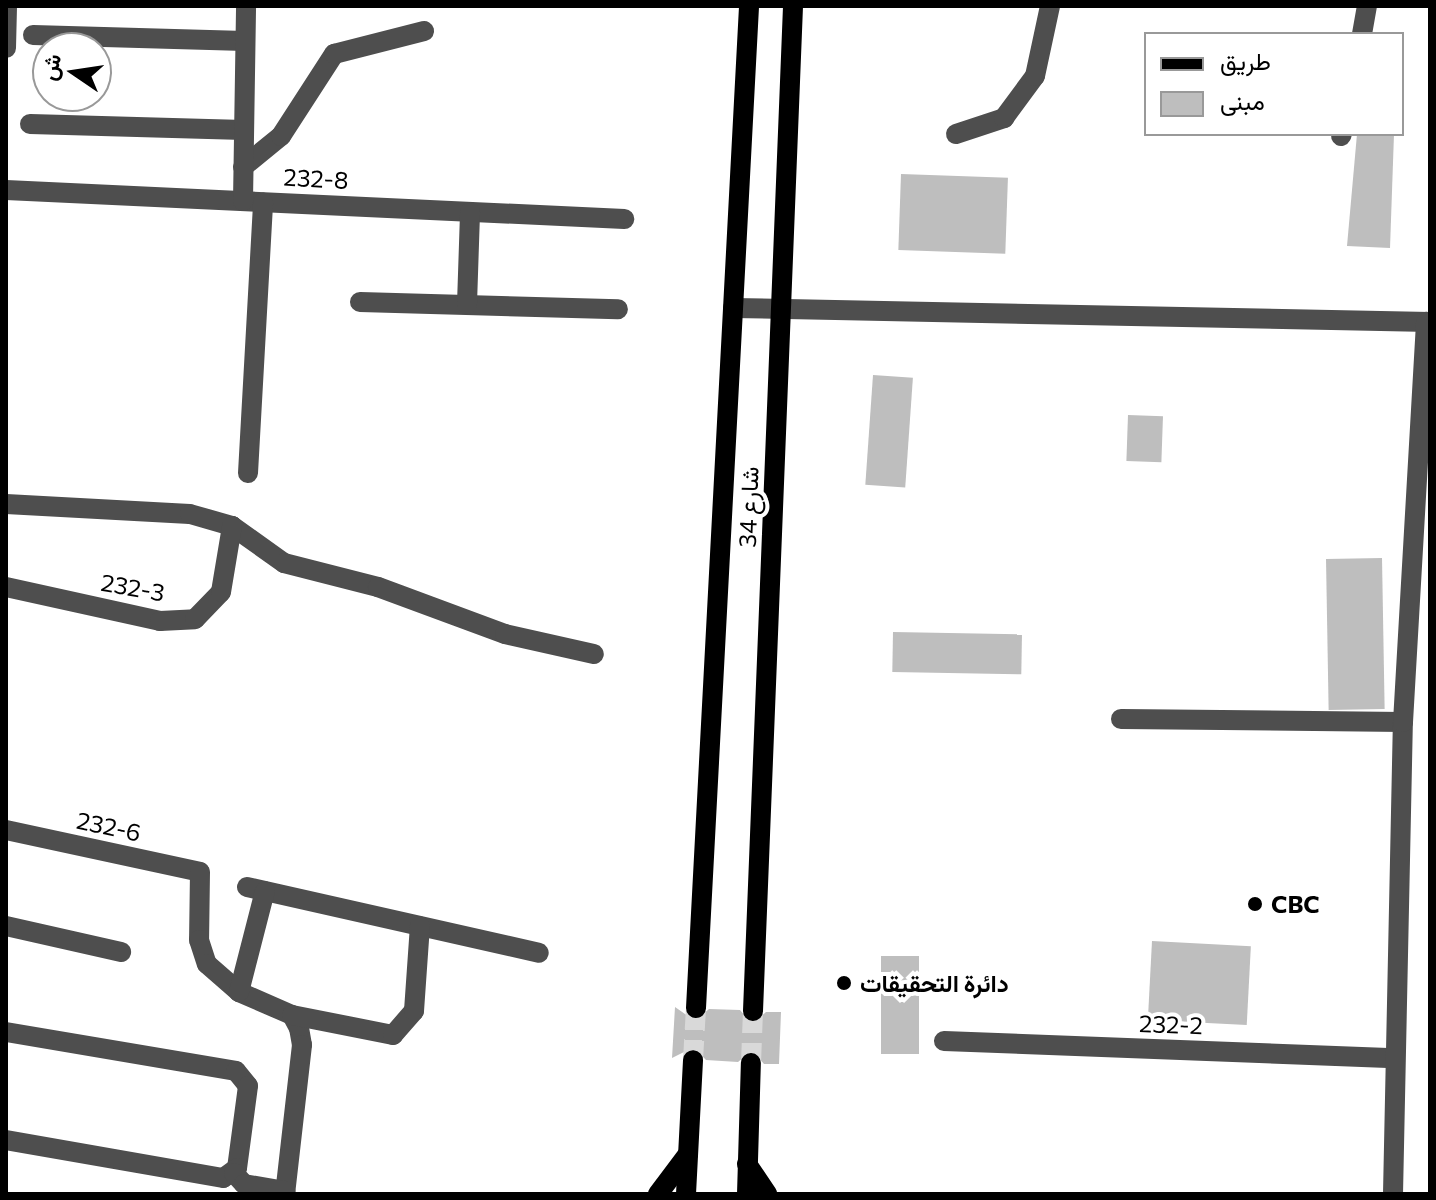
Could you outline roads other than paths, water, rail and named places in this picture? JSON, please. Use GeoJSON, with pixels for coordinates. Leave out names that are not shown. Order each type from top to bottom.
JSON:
{"type":"FeatureCollection","features":[{"type":"Feature","properties":{"kind":"main road","name":"شارع 34"},"geometry":{"type":"LineString","coordinates":[[696,1008],[749,6]]}},
{"type":"Feature","properties":{"kind":"main road","name":"شارع 34"},"geometry":{"type":"LineString","coordinates":[[753,1011],[793,6]]}},
{"type":"Feature","properties":{"kind":"main road"},"geometry":{"type":"LineString","coordinates":[[686,1194],[693,1060]]}},
{"type":"Feature","properties":{"kind":"main road"},"geometry":{"type":"LineString","coordinates":[[747,1194],[751,1063]]}},
{"type":"Feature","properties":{"kind":"main road"},"geometry":{"type":"LineString","coordinates":[[658,1194],[688,1154]]}},
{"type":"Feature","properties":{"kind":"main road"},"geometry":{"type":"LineString","coordinates":[[747,1164],[767,1194]]}},
{"type":"Feature","properties":{"kind":"street"},"geometry":{"type":"LineString","coordinates":[[6,48],[7,6]]}},
{"type":"Feature","properties":{"kind":"street"},"geometry":{"type":"LineString","coordinates":[[246,6],[243,167],[253,201],[248,473]]}},
{"type":"Feature","properties":{"kind":"street"},"geometry":{"type":"LineString","coordinates":[[956,134],[1004,118],[1035,76],[1050,6]]}},
{"type":"Feature","properties":{"kind":"street"},"geometry":{"type":"LineString","coordinates":[[1362,32],[1367,6]]}},
{"type":"Feature","properties":{"kind":"street"},"geometry":{"type":"LineString","coordinates":[[243,167],[281,136],[334,54],[424,31]]}},
{"type":"Feature","properties":{"kind":"street"},"geometry":{"type":"LineString","coordinates":[[112,37],[245,41]]}},
{"type":"Feature","properties":{"kind":"street"},"geometry":{"type":"LineString","coordinates":[[30,124],[244,130]]}},
{"type":"Feature","properties":{"kind":"street","name":"232-8"},"geometry":{"type":"LineString","coordinates":[[6,190],[624,219]]}},
{"type":"Feature","properties":{"kind":"street"},"geometry":{"type":"LineString","coordinates":[[467,304],[470,212]]}},
{"type":"Feature","properties":{"kind":"street"},"geometry":{"type":"LineString","coordinates":[[360,302],[618,309]]}},
{"type":"Feature","properties":{"kind":"street"},"geometry":{"type":"LineString","coordinates":[[733,308],[1428,322],[1403,722],[1393,1194]]}},
{"type":"Feature","properties":{"kind":"street"},"geometry":{"type":"LineString","coordinates":[[6,504],[190,514],[232,526],[284,563],[378,587],[505,634],[594,654]]}},
{"type":"Feature","properties":{"kind":"street","name":"232-3"},"geometry":{"type":"LineString","coordinates":[[6,587],[160,621],[195,619],[221,592],[232,526]]}},
{"type":"Feature","properties":{"kind":"street"},"geometry":{"type":"LineString","coordinates":[[1121,719],[1403,722]]}},
{"type":"Feature","properties":{"kind":"street","name":"232-6"},"geometry":{"type":"LineString","coordinates":[[6,830],[200,872],[202,953],[239,992]]}},
{"type":"Feature","properties":{"kind":"street"},"geometry":{"type":"LineString","coordinates":[[420,926],[414,1011],[393,1035],[292,1015],[239,992],[256,889],[420,926],[539,953]]}},
{"type":"Feature","properties":{"kind":"street"},"geometry":{"type":"LineString","coordinates":[[6,926],[121,952]]}},
{"type":"Feature","properties":{"kind":"street"},"geometry":{"type":"LineString","coordinates":[[234,1173],[244,1184],[285,1192],[302,1045],[292,1015]]}},
{"type":"Feature","properties":{"kind":"street"},"geometry":{"type":"LineString","coordinates":[[6,1032],[241,1073],[248,1086],[234,1173]]}},
{"type":"Feature","properties":{"kind":"street","name":"232-2"},"geometry":{"type":"LineString","coordinates":[[944,1041],[1395,1058]]}},
{"type":"Feature","properties":{"kind":"street"},"geometry":{"type":"LineString","coordinates":[[6,1140],[217,1178],[234,1173]]}},
{"type":"Feature","properties":{"kind":"tunnel"},"geometry":{"type":"LineString","coordinates":[[693,1060],[696,1008]]}},
{"type":"Feature","properties":{"kind":"tunnel"},"geometry":{"type":"LineString","coordinates":[[751,1063],[753,1011]]}},
{"type":"Feature","properties":{"kind":"place","name":"CBC"},"geometry":{"type":"Point","coordinates":[1255,904]}},
{"type":"Feature","properties":{"kind":"place","name":"دائرة التحقيقات"},"geometry":{"type":"Point","coordinates":[844,983]}}]}
